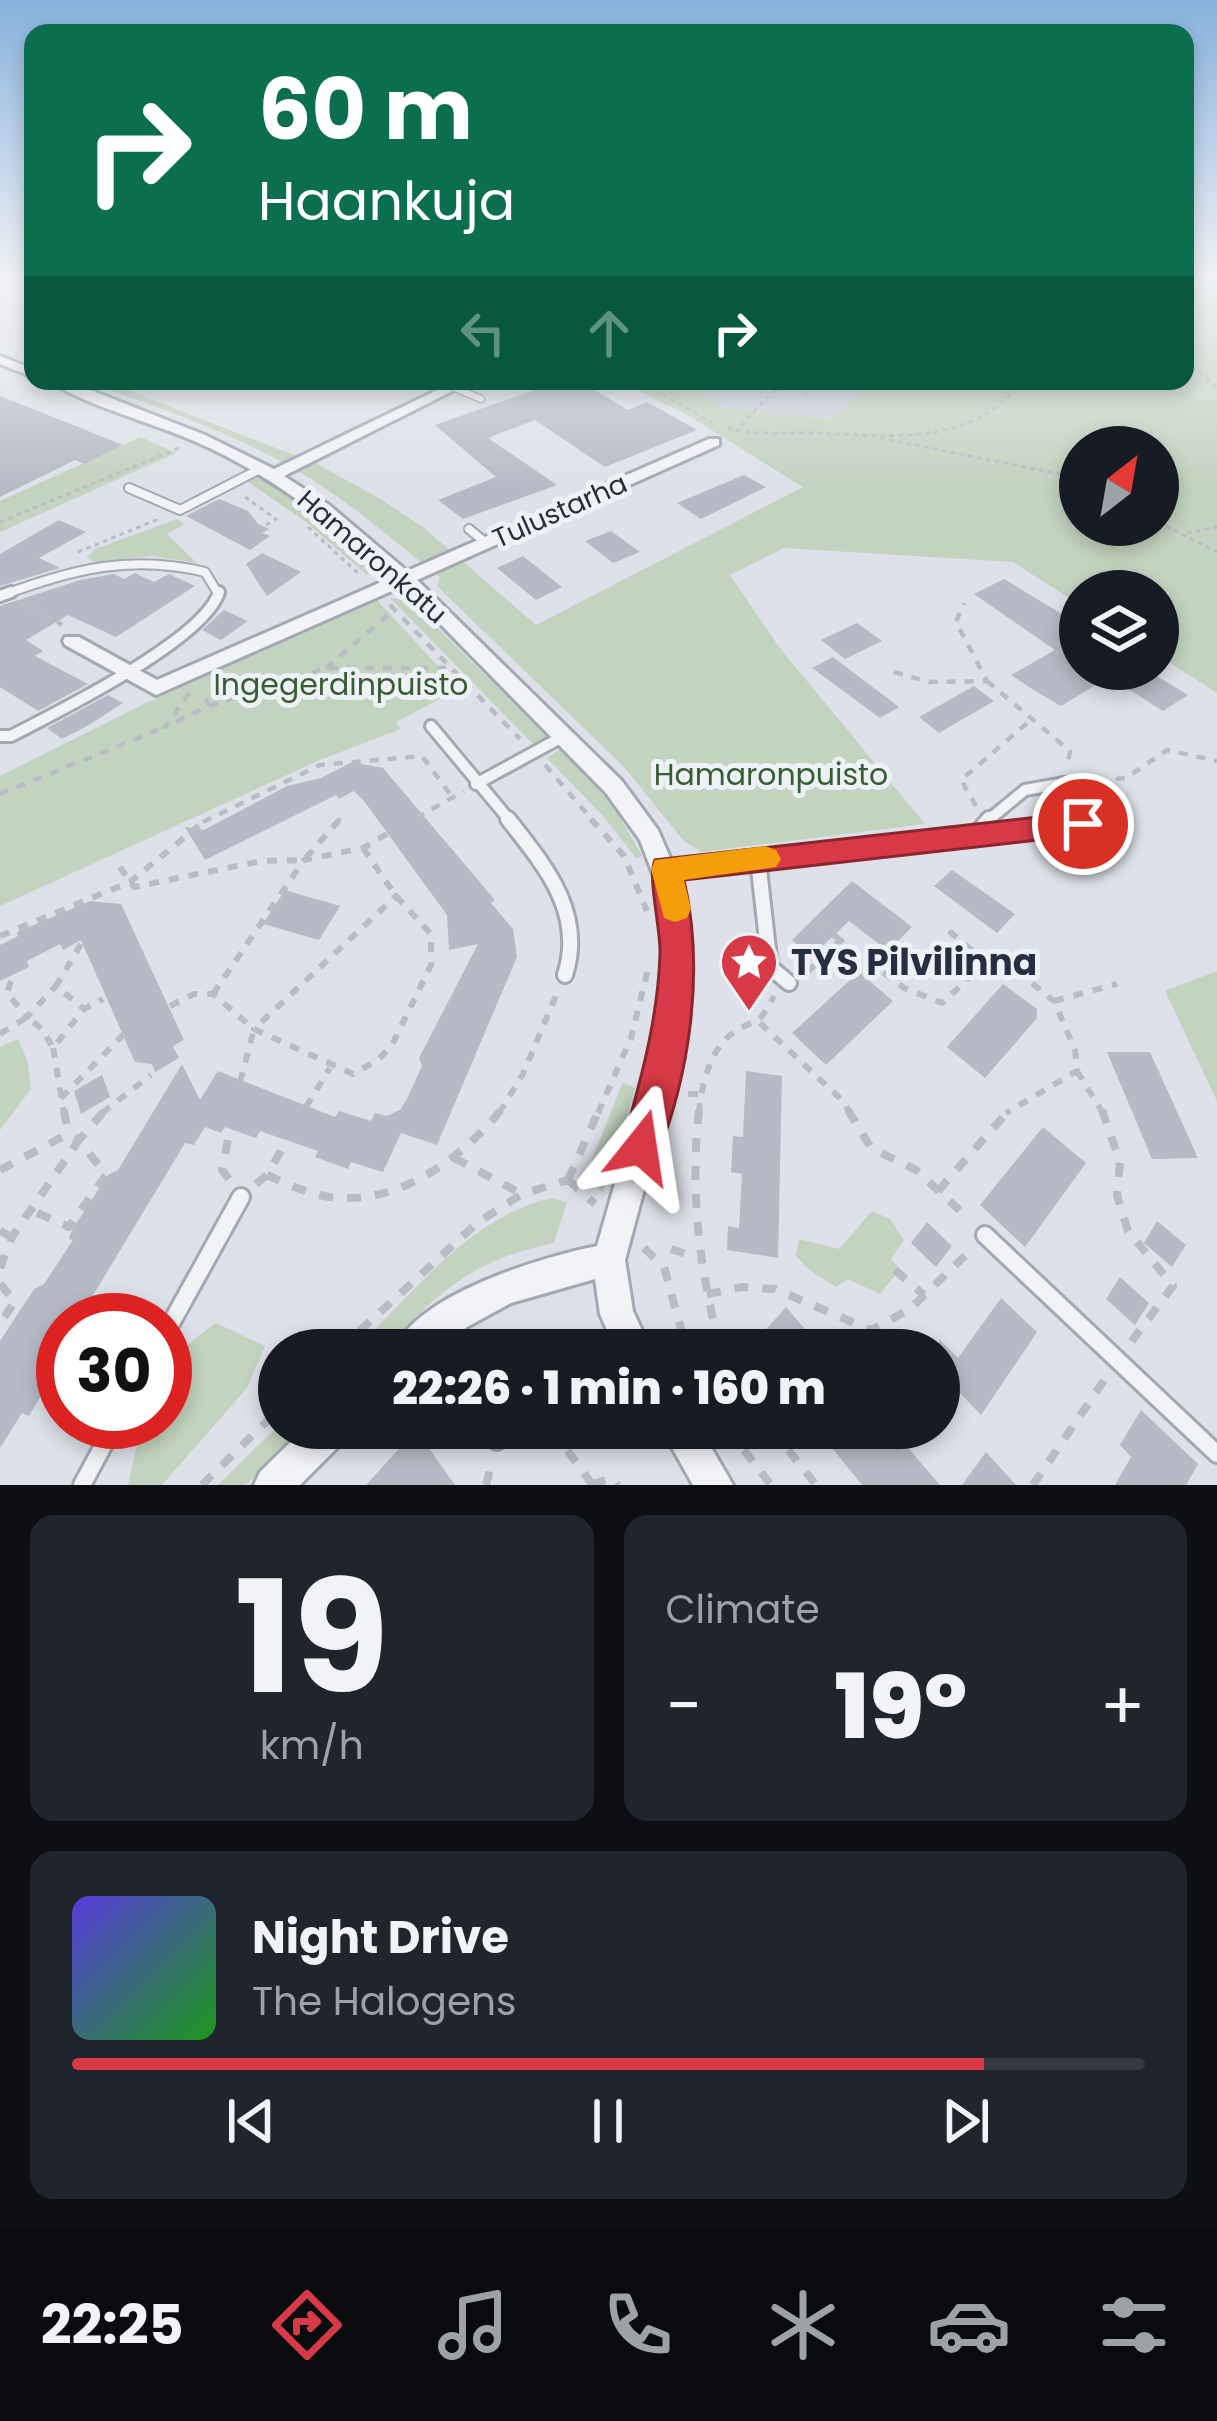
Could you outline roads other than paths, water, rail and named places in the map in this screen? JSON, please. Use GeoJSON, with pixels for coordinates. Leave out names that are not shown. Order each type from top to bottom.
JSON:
{"type":"FeatureCollection","features":[{"type":"Feature","properties":{"kind":"street","name":"Hamaronkatu"},"geometry":{"type":"LineString","coordinates":[[78,390],[200,438],[268,471],[323,508],[406,579],[630,806],[666,869],[677,921],[669,1044],[624,1252]]}},
{"type":"Feature","properties":{"kind":"street"},"geometry":{"type":"LineString","coordinates":[[268,471],[446,390]]}},
{"type":"Feature","properties":{"kind":"street","name":"Tulustarha"},"geometry":{"type":"LineString","coordinates":[[127,672],[156,688],[714,442]]}},
{"type":"Feature","properties":{"kind":"street"},"geometry":{"type":"LineString","coordinates":[[72,641],[127,672]]}},
{"type":"Feature","properties":{"kind":"street"},"geometry":{"type":"LineString","coordinates":[[666,869],[981,828],[1083,824]]}},
{"type":"Feature","properties":{"kind":"street"},"geometry":{"type":"LineString","coordinates":[[445,1329],[497,1290],[624,1252],[617,1314],[624,1329]]}},
{"type":"Feature","properties":{"kind":"street"},"geometry":{"type":"LineString","coordinates":[[273,1485],[310,1449]]}},
{"type":"Feature","properties":{"kind":"street"},"geometry":{"type":"LineString","coordinates":[[692,1449],[714,1485]]}},
{"type":"Feature","properties":{"kind":"lane"},"geometry":{"type":"LineString","coordinates":[[468,390],[481,399]]}},
{"type":"Feature","properties":{"kind":"lane"},"geometry":{"type":"LineString","coordinates":[[129,488],[180,510],[225,485],[268,471]]}},
{"type":"Feature","properties":{"kind":"lane"},"geometry":{"type":"LineString","coordinates":[[469,529],[486,543]]}},
{"type":"Feature","properties":{"kind":"lane"},"geometry":{"type":"LineString","coordinates":[[0,736],[11,736],[90,697],[211,611],[220,593],[205,572],[172,562],[103,562],[64,570],[4,594]]}},
{"type":"Feature","properties":{"kind":"lane"},"geometry":{"type":"LineString","coordinates":[[431,726],[556,889],[571,920],[572,955],[565,975]]}},
{"type":"Feature","properties":{"kind":"lane"},"geometry":{"type":"LineString","coordinates":[[476,784],[562,736]]}},
{"type":"Feature","properties":{"kind":"lane"},"geometry":{"type":"LineString","coordinates":[[981,828],[1018,790],[1043,782],[1065,783]]}},
{"type":"Feature","properties":{"kind":"lane"},"geometry":{"type":"LineString","coordinates":[[758,860],[770,967],[789,983]]}},
{"type":"Feature","properties":{"kind":"lane"},"geometry":{"type":"LineString","coordinates":[[188,1293],[241,1196]]}},
{"type":"Feature","properties":{"kind":"lane"},"geometry":{"type":"LineString","coordinates":[[985,1234],[1217,1454]]}},
{"type":"Feature","properties":{"kind":"lane"},"geometry":{"type":"LineString","coordinates":[[82,1485],[101,1449]]}},
{"type":"Feature","properties":{"kind":"place","name":"TYS Pilvilinna"},"geometry":{"type":"Point","coordinates":[749,1013]}},
{"type":"Feature","properties":{"kind":"park label","name":"Ingegerdinpuisto"},"geometry":{"type":"Point","coordinates":[341,685]}},
{"type":"Feature","properties":{"kind":"park label","name":"Hamaronpuisto"},"geometry":{"type":"Point","coordinates":[771,775]}}]}
